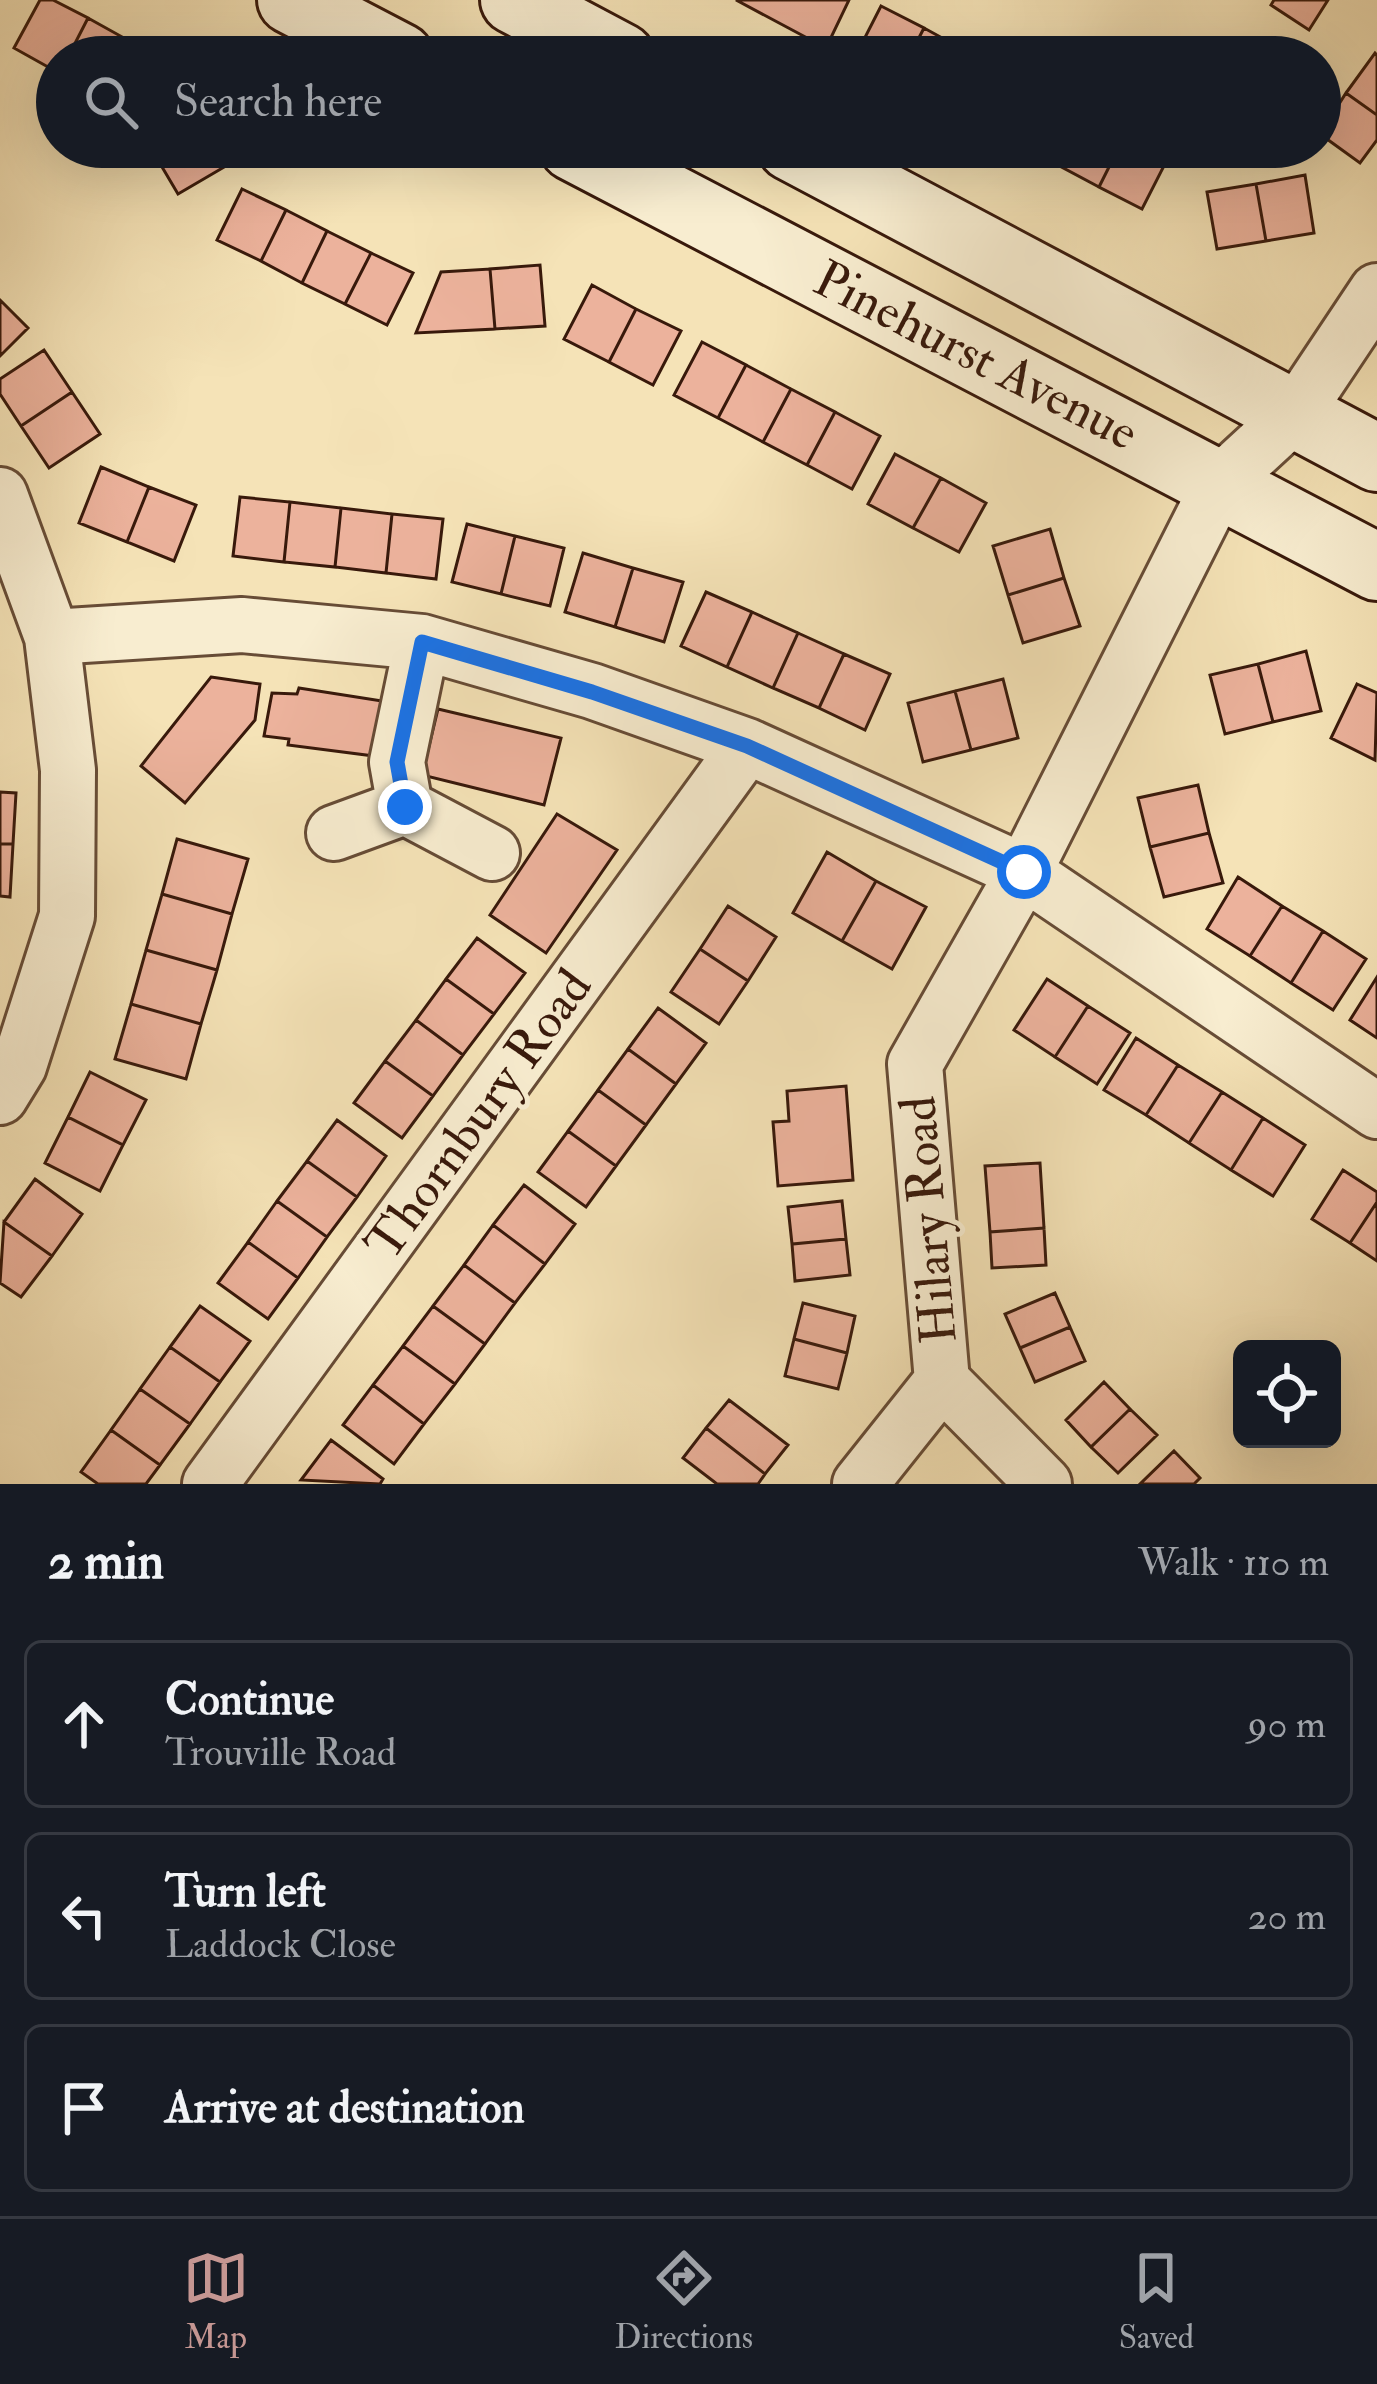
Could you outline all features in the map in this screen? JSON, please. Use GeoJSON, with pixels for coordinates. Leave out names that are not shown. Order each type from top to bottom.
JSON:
{"type":"FeatureCollection","features":[{"type":"Feature","properties":{"kind":"street"},"geometry":{"type":"LineString","coordinates":[[291,0],[360,36]]}},
{"type":"Feature","properties":{"kind":"street"},"geometry":{"type":"LineString","coordinates":[[514,0],[582,36]]}},
{"type":"Feature","properties":{"kind":"street","name":"Pinehurst Avenue"},"geometry":{"type":"LineString","coordinates":[[613,168],[1377,567]]}},
{"type":"Feature","properties":{"kind":"street","name":"Pinehurst Avenue"},"geometry":{"type":"LineString","coordinates":[[831,168],[1377,458]]}},
{"type":"Feature","properties":{"kind":"street"},"geometry":{"type":"LineString","coordinates":[[1220,484],[1295,414],[1377,292]]}},
{"type":"Feature","properties":{"kind":"street","name":"Hilary Road"},"geometry":{"type":"LineString","coordinates":[[1044,1484],[942,1381],[915,1064],[1024,872],[1220,484]]}},
{"type":"Feature","properties":{"kind":"street"},"geometry":{"type":"LineString","coordinates":[[0,496],[52,637],[68,770],[67,916],[20,1066],[0,1097]]}},
{"type":"Feature","properties":{"kind":"street"},"geometry":{"type":"LineString","coordinates":[[52,637],[242,625],[422,642],[592,692],[747,746],[1024,872],[1377,1111]]}},
{"type":"Feature","properties":{"kind":"street"},"geometry":{"type":"LineString","coordinates":[[405,807],[397,762],[422,642]]}},
{"type":"Feature","properties":{"kind":"street","name":"Thornbury Road"},"geometry":{"type":"LineString","coordinates":[[210,1484],[747,746]]}},
{"type":"Feature","properties":{"kind":"street"},"geometry":{"type":"LineString","coordinates":[[334,833],[405,807],[492,853]]}},
{"type":"Feature","properties":{"kind":"street"},"geometry":{"type":"LineString","coordinates":[[860,1484],[942,1381]]}},
{"type":"Feature","properties":{"kind":"building"},"geometry":{"type":"Polygon","coordinates":[[[40,0],[53,0],[88,18],[79,36],[36,36],[36,60],[14,48],[40,0]]]}},
{"type":"Feature","properties":{"kind":"building"},"geometry":{"type":"Polygon","coordinates":[[[736,0],[849,0],[832,36],[804,36],[736,0]]]}},
{"type":"Feature","properties":{"kind":"building"},"geometry":{"type":"Polygon","coordinates":[[[1274,0],[1328,0],[1309,30],[1271,5],[1274,0]]]}},
{"type":"Feature","properties":{"kind":"building"},"geometry":{"type":"Polygon","coordinates":[[[881,6],[924,28],[920,36],[866,36],[881,6]]]}},
{"type":"Feature","properties":{"kind":"building"},"geometry":{"type":"Polygon","coordinates":[[[88,18],[120,36],[79,36],[88,18]]]}},
{"type":"Feature","properties":{"kind":"building"},"geometry":{"type":"Polygon","coordinates":[[[1377,55],[1377,115],[1346,93],[1377,55]]]}},
{"type":"Feature","properties":{"kind":"building"},"geometry":{"type":"Polygon","coordinates":[[[1346,93],[1377,115],[1377,140],[1360,163],[1341,149],[1341,101],[1346,93]]]}},
{"type":"Feature","properties":{"kind":"building"},"geometry":{"type":"Polygon","coordinates":[[[163,168],[222,168],[178,194],[163,168]]]}},
{"type":"Feature","properties":{"kind":"building"},"geometry":{"type":"Polygon","coordinates":[[[1063,168],[1108,168],[1099,187],[1063,168]]]}},
{"type":"Feature","properties":{"kind":"building"},"geometry":{"type":"Polygon","coordinates":[[[1108,168],[1163,168],[1142,209],[1099,187],[1108,168]]]}},
{"type":"Feature","properties":{"kind":"building"},"geometry":{"type":"Polygon","coordinates":[[[1305,175],[1314,233],[1266,241],[1256,184],[1305,175]]]}},
{"type":"Feature","properties":{"kind":"building"},"geometry":{"type":"Polygon","coordinates":[[[1256,184],[1266,241],[1217,249],[1207,192],[1256,184]]]}},
{"type":"Feature","properties":{"kind":"building"},"geometry":{"type":"Polygon","coordinates":[[[242,189],[286,210],[261,261],[217,240],[242,189]]]}},
{"type":"Feature","properties":{"kind":"building"},"geometry":{"type":"Polygon","coordinates":[[[286,210],[327,231],[302,283],[261,261],[286,210]]]}},
{"type":"Feature","properties":{"kind":"building"},"geometry":{"type":"Polygon","coordinates":[[[327,231],[371,253],[345,304],[302,283],[327,231]]]}},
{"type":"Feature","properties":{"kind":"building"},"geometry":{"type":"Polygon","coordinates":[[[371,253],[413,273],[387,325],[345,304],[371,253]]]}},
{"type":"Feature","properties":{"kind":"building"},"geometry":{"type":"Polygon","coordinates":[[[540,265],[545,326],[495,329],[490,269],[540,265]]]}},
{"type":"Feature","properties":{"kind":"building"},"geometry":{"type":"Polygon","coordinates":[[[490,269],[495,329],[416,333],[441,272],[490,269]]]}},
{"type":"Feature","properties":{"kind":"building"},"geometry":{"type":"Polygon","coordinates":[[[592,285],[636,309],[609,362],[564,339],[592,285]]]}},
{"type":"Feature","properties":{"kind":"building"},"geometry":{"type":"Polygon","coordinates":[[[0,300],[28,328],[0,356],[0,300]]]}},
{"type":"Feature","properties":{"kind":"building"},"geometry":{"type":"Polygon","coordinates":[[[636,309],[681,331],[653,385],[609,362],[636,309]]]}},
{"type":"Feature","properties":{"kind":"building"},"geometry":{"type":"Polygon","coordinates":[[[702,342],[746,365],[718,418],[674,395],[702,342]]]}},
{"type":"Feature","properties":{"kind":"building"},"geometry":{"type":"Polygon","coordinates":[[[44,350],[72,392],[21,426],[0,394],[0,379],[44,350]]]}},
{"type":"Feature","properties":{"kind":"building"},"geometry":{"type":"Polygon","coordinates":[[[746,365],[791,389],[763,442],[718,418],[746,365]]]}},
{"type":"Feature","properties":{"kind":"building"},"geometry":{"type":"Polygon","coordinates":[[[791,389],[835,412],[807,465],[763,442],[791,389]]]}},
{"type":"Feature","properties":{"kind":"building"},"geometry":{"type":"Polygon","coordinates":[[[72,392],[100,434],[49,468],[21,426],[72,392]]]}},
{"type":"Feature","properties":{"kind":"building"},"geometry":{"type":"Polygon","coordinates":[[[835,412],[880,436],[852,489],[807,465],[835,412]]]}},
{"type":"Feature","properties":{"kind":"building"},"geometry":{"type":"Polygon","coordinates":[[[895,454],[941,478],[913,528],[868,504],[895,454]]]}},
{"type":"Feature","properties":{"kind":"building"},"geometry":{"type":"Polygon","coordinates":[[[101,467],[149,487],[127,542],[79,523],[101,467]]]}},
{"type":"Feature","properties":{"kind":"building"},"geometry":{"type":"Polygon","coordinates":[[[941,478],[986,503],[959,552],[913,528],[941,478]]]}},
{"type":"Feature","properties":{"kind":"building"},"geometry":{"type":"Polygon","coordinates":[[[149,487],[196,505],[174,561],[127,542],[149,487]]]}},
{"type":"Feature","properties":{"kind":"building"},"geometry":{"type":"Polygon","coordinates":[[[240,497],[290,502],[284,562],[233,556],[240,497]]]}},
{"type":"Feature","properties":{"kind":"building"},"geometry":{"type":"Polygon","coordinates":[[[290,502],[341,508],[335,567],[284,562],[290,502]]]}},
{"type":"Feature","properties":{"kind":"building"},"geometry":{"type":"Polygon","coordinates":[[[341,508],[392,514],[386,573],[335,567],[341,508]]]}},
{"type":"Feature","properties":{"kind":"building"},"geometry":{"type":"Polygon","coordinates":[[[392,514],[443,519],[436,579],[386,573],[392,514]]]}},
{"type":"Feature","properties":{"kind":"building"},"geometry":{"type":"Polygon","coordinates":[[[467,524],[515,536],[501,594],[452,582],[467,524]]]}},
{"type":"Feature","properties":{"kind":"building"},"geometry":{"type":"Polygon","coordinates":[[[1050,529],[1064,578],[1008,595],[993,546],[1050,529]]]}},
{"type":"Feature","properties":{"kind":"building"},"geometry":{"type":"Polygon","coordinates":[[[515,536],[564,548],[550,606],[501,594],[515,536]]]}},
{"type":"Feature","properties":{"kind":"building"},"geometry":{"type":"Polygon","coordinates":[[[583,553],[633,568],[615,627],[565,612],[583,553]]]}},
{"type":"Feature","properties":{"kind":"building"},"geometry":{"type":"Polygon","coordinates":[[[633,568],[683,582],[664,642],[615,627],[633,568]]]}},
{"type":"Feature","properties":{"kind":"building"},"geometry":{"type":"Polygon","coordinates":[[[1064,578],[1080,626],[1023,643],[1008,595],[1064,578]]]}},
{"type":"Feature","properties":{"kind":"building"},"geometry":{"type":"Polygon","coordinates":[[[706,592],[752,612],[727,667],[681,646],[706,592]]]}},
{"type":"Feature","properties":{"kind":"building"},"geometry":{"type":"Polygon","coordinates":[[[752,612],[798,633],[773,688],[727,667],[752,612]]]}},
{"type":"Feature","properties":{"kind":"building"},"geometry":{"type":"Polygon","coordinates":[[[798,633],[844,654],[819,708],[773,688],[798,633]]]}},
{"type":"Feature","properties":{"kind":"building"},"geometry":{"type":"Polygon","coordinates":[[[1306,651],[1321,711],[1273,722],[1258,664],[1306,651]]]}},
{"type":"Feature","properties":{"kind":"building"},"geometry":{"type":"Polygon","coordinates":[[[844,654],[890,674],[865,730],[819,708],[844,654]]]}},
{"type":"Feature","properties":{"kind":"building"},"geometry":{"type":"Polygon","coordinates":[[[1258,664],[1273,722],[1225,734],[1210,675],[1258,664]]]}},
{"type":"Feature","properties":{"kind":"building"},"geometry":{"type":"Polygon","coordinates":[[[211,677],[260,684],[255,720],[185,803],[141,766],[211,677]]]}},
{"type":"Feature","properties":{"kind":"building"},"geometry":{"type":"Polygon","coordinates":[[[1003,679],[1018,738],[971,750],[955,691],[1003,679]]]}},
{"type":"Feature","properties":{"kind":"building"},"geometry":{"type":"Polygon","coordinates":[[[1357,684],[1377,693],[1375,760],[1331,738],[1357,684]]]}},
{"type":"Feature","properties":{"kind":"building"},"geometry":{"type":"Polygon","coordinates":[[[299,688],[382,701],[374,756],[288,745],[289,739],[264,736],[272,693],[297,694],[299,688]]]}},
{"type":"Feature","properties":{"kind":"building"},"geometry":{"type":"Polygon","coordinates":[[[955,691],[971,750],[923,762],[908,703],[955,691]]]}},
{"type":"Feature","properties":{"kind":"building"},"geometry":{"type":"Polygon","coordinates":[[[438,709],[561,738],[544,805],[422,775],[438,709]]]}},
{"type":"Feature","properties":{"kind":"building"},"geometry":{"type":"Polygon","coordinates":[[[1198,785],[1209,833],[1150,847],[1138,798],[1198,785]]]}},
{"type":"Feature","properties":{"kind":"building"},"geometry":{"type":"Polygon","coordinates":[[[0,792],[16,793],[13,844],[0,844],[0,792]]]}},
{"type":"Feature","properties":{"kind":"building"},"geometry":{"type":"Polygon","coordinates":[[[557,814],[617,850],[546,953],[490,915],[557,814]]]}},
{"type":"Feature","properties":{"kind":"building"},"geometry":{"type":"Polygon","coordinates":[[[1209,833],[1223,883],[1164,897],[1150,847],[1209,833]]]}},
{"type":"Feature","properties":{"kind":"building"},"geometry":{"type":"Polygon","coordinates":[[[177,839],[248,859],[232,914],[162,894],[177,839]]]}},
{"type":"Feature","properties":{"kind":"building"},"geometry":{"type":"Polygon","coordinates":[[[0,844],[13,844],[10,897],[0,896],[0,844]]]}},
{"type":"Feature","properties":{"kind":"building"},"geometry":{"type":"Polygon","coordinates":[[[827,852],[876,881],[842,941],[793,913],[827,852]]]}},
{"type":"Feature","properties":{"kind":"building"},"geometry":{"type":"Polygon","coordinates":[[[1238,877],[1282,906],[1250,956],[1207,929],[1238,877]]]}},
{"type":"Feature","properties":{"kind":"building"},"geometry":{"type":"Polygon","coordinates":[[[876,881],[926,907],[892,969],[842,941],[876,881]]]}},
{"type":"Feature","properties":{"kind":"building"},"geometry":{"type":"Polygon","coordinates":[[[162,894],[232,914],[217,970],[146,950],[162,894]]]}},
{"type":"Feature","properties":{"kind":"building"},"geometry":{"type":"Polygon","coordinates":[[[728,906],[776,937],[748,981],[700,949],[728,906]]]}},
{"type":"Feature","properties":{"kind":"building"},"geometry":{"type":"Polygon","coordinates":[[[1282,906],[1323,931],[1291,983],[1250,956],[1282,906]]]}},
{"type":"Feature","properties":{"kind":"building"},"geometry":{"type":"Polygon","coordinates":[[[1323,931],[1366,959],[1333,1010],[1291,983],[1323,931]]]}},
{"type":"Feature","properties":{"kind":"building"},"geometry":{"type":"Polygon","coordinates":[[[477,938],[525,973],[494,1014],[446,979],[477,938]]]}},
{"type":"Feature","properties":{"kind":"building"},"geometry":{"type":"Polygon","coordinates":[[[700,949],[748,981],[719,1024],[671,992],[700,949]]]}},
{"type":"Feature","properties":{"kind":"building"},"geometry":{"type":"Polygon","coordinates":[[[146,950],[217,970],[201,1024],[131,1004],[146,950]]]}},
{"type":"Feature","properties":{"kind":"building"},"geometry":{"type":"Polygon","coordinates":[[[1377,977],[1377,1038],[1350,1020],[1377,977]]]}},
{"type":"Feature","properties":{"kind":"building"},"geometry":{"type":"Polygon","coordinates":[[[446,979],[494,1014],[463,1055],[416,1020],[446,979]]]}},
{"type":"Feature","properties":{"kind":"building"},"geometry":{"type":"Polygon","coordinates":[[[1047,979],[1088,1006],[1055,1057],[1014,1030],[1047,979]]]}},
{"type":"Feature","properties":{"kind":"building"},"geometry":{"type":"Polygon","coordinates":[[[131,1004],[201,1024],[186,1079],[115,1059],[131,1004]]]}},
{"type":"Feature","properties":{"kind":"building"},"geometry":{"type":"Polygon","coordinates":[[[1088,1006],[1130,1033],[1097,1084],[1055,1057],[1088,1006]]]}},
{"type":"Feature","properties":{"kind":"building"},"geometry":{"type":"Polygon","coordinates":[[[658,1008],[706,1043],[676,1084],[628,1049],[658,1008]]]}},
{"type":"Feature","properties":{"kind":"building"},"geometry":{"type":"Polygon","coordinates":[[[416,1020],[463,1055],[433,1096],[385,1061],[416,1020]]]}},
{"type":"Feature","properties":{"kind":"building"},"geometry":{"type":"Polygon","coordinates":[[[1136,1038],[1178,1065],[1146,1115],[1104,1090],[1136,1038]]]}},
{"type":"Feature","properties":{"kind":"building"},"geometry":{"type":"Polygon","coordinates":[[[628,1049],[676,1084],[646,1125],[598,1090],[628,1049]]]}},
{"type":"Feature","properties":{"kind":"building"},"geometry":{"type":"Polygon","coordinates":[[[385,1061],[433,1096],[402,1138],[354,1103],[385,1061]]]}},
{"type":"Feature","properties":{"kind":"building"},"geometry":{"type":"Polygon","coordinates":[[[1178,1065],[1222,1092],[1189,1143],[1146,1115],[1178,1065]]]}},
{"type":"Feature","properties":{"kind":"building"},"geometry":{"type":"Polygon","coordinates":[[[90,1072],[146,1100],[123,1145],[68,1117],[90,1072]]]}},
{"type":"Feature","properties":{"kind":"building"},"geometry":{"type":"Polygon","coordinates":[[[846,1086],[853,1180],[778,1186],[773,1122],[789,1121],[787,1091],[846,1086]]]}},
{"type":"Feature","properties":{"kind":"building"},"geometry":{"type":"Polygon","coordinates":[[[598,1090],[646,1125],[616,1166],[568,1131],[598,1090]]]}},
{"type":"Feature","properties":{"kind":"building"},"geometry":{"type":"Polygon","coordinates":[[[1222,1092],[1263,1118],[1231,1170],[1189,1143],[1222,1092]]]}},
{"type":"Feature","properties":{"kind":"building"},"geometry":{"type":"Polygon","coordinates":[[[68,1117],[123,1145],[100,1191],[45,1163],[68,1117]]]}},
{"type":"Feature","properties":{"kind":"building"},"geometry":{"type":"Polygon","coordinates":[[[1263,1118],[1305,1145],[1273,1196],[1231,1170],[1263,1118]]]}},
{"type":"Feature","properties":{"kind":"building"},"geometry":{"type":"Polygon","coordinates":[[[337,1120],[386,1156],[357,1197],[307,1161],[337,1120]]]}},
{"type":"Feature","properties":{"kind":"building"},"geometry":{"type":"Polygon","coordinates":[[[568,1131],[616,1166],[586,1207],[538,1172],[568,1131]]]}},
{"type":"Feature","properties":{"kind":"building"},"geometry":{"type":"Polygon","coordinates":[[[307,1161],[357,1197],[327,1237],[277,1201],[307,1161]]]}},
{"type":"Feature","properties":{"kind":"building"},"geometry":{"type":"Polygon","coordinates":[[[1040,1163],[1044,1228],[990,1232],[985,1166],[1040,1163]]]}},
{"type":"Feature","properties":{"kind":"building"},"geometry":{"type":"Polygon","coordinates":[[[1343,1170],[1377,1192],[1377,1202],[1350,1243],[1312,1219],[1343,1170]]]}},
{"type":"Feature","properties":{"kind":"building"},"geometry":{"type":"Polygon","coordinates":[[[35,1179],[82,1214],[52,1256],[4,1222],[35,1179]]]}},
{"type":"Feature","properties":{"kind":"building"},"geometry":{"type":"Polygon","coordinates":[[[524,1185],[575,1224],[545,1264],[493,1225],[524,1185]]]}},
{"type":"Feature","properties":{"kind":"building"},"geometry":{"type":"Polygon","coordinates":[[[277,1201],[327,1237],[298,1278],[248,1242],[277,1201]]]}},
{"type":"Feature","properties":{"kind":"building"},"geometry":{"type":"Polygon","coordinates":[[[842,1201],[846,1239],[792,1244],[788,1207],[842,1201]]]}},
{"type":"Feature","properties":{"kind":"building"},"geometry":{"type":"Polygon","coordinates":[[[1377,1202],[1377,1261],[1350,1243],[1377,1202]]]}},
{"type":"Feature","properties":{"kind":"building"},"geometry":{"type":"Polygon","coordinates":[[[4,1222],[52,1256],[21,1297],[0,1283],[4,1222]]]}},
{"type":"Feature","properties":{"kind":"building"},"geometry":{"type":"Polygon","coordinates":[[[493,1225],[545,1264],[515,1303],[464,1265],[493,1225]]]}},
{"type":"Feature","properties":{"kind":"building"},"geometry":{"type":"Polygon","coordinates":[[[1044,1228],[1046,1265],[992,1268],[990,1232],[1044,1228]]]}},
{"type":"Feature","properties":{"kind":"building"},"geometry":{"type":"Polygon","coordinates":[[[846,1239],[850,1275],[795,1281],[792,1244],[846,1239]]]}},
{"type":"Feature","properties":{"kind":"building"},"geometry":{"type":"Polygon","coordinates":[[[248,1242],[298,1278],[268,1319],[218,1283],[248,1242]]]}},
{"type":"Feature","properties":{"kind":"building"},"geometry":{"type":"Polygon","coordinates":[[[464,1265],[515,1303],[485,1344],[433,1306],[464,1265]]]}},
{"type":"Feature","properties":{"kind":"building"},"geometry":{"type":"Polygon","coordinates":[[[1055,1293],[1070,1327],[1020,1348],[1005,1314],[1055,1293]]]}},
{"type":"Feature","properties":{"kind":"building"},"geometry":{"type":"Polygon","coordinates":[[[803,1303],[855,1316],[847,1353],[794,1339],[803,1303]]]}},
{"type":"Feature","properties":{"kind":"building"},"geometry":{"type":"Polygon","coordinates":[[[200,1306],[250,1341],[220,1382],[170,1347],[200,1306]]]}},
{"type":"Feature","properties":{"kind":"building"},"geometry":{"type":"Polygon","coordinates":[[[433,1306],[485,1344],[455,1384],[403,1346],[433,1306]]]}},
{"type":"Feature","properties":{"kind":"building"},"geometry":{"type":"Polygon","coordinates":[[[1070,1327],[1085,1361],[1035,1382],[1020,1348],[1070,1327]]]}},
{"type":"Feature","properties":{"kind":"building"},"geometry":{"type":"Polygon","coordinates":[[[794,1339],[847,1353],[838,1389],[785,1376],[794,1339]]]}},
{"type":"Feature","properties":{"kind":"building"},"geometry":{"type":"Polygon","coordinates":[[[403,1346],[455,1384],[424,1424],[373,1385],[403,1346]]]}},
{"type":"Feature","properties":{"kind":"building"},"geometry":{"type":"Polygon","coordinates":[[[170,1347],[220,1382],[190,1424],[140,1389],[170,1347]]]}},
{"type":"Feature","properties":{"kind":"building"},"geometry":{"type":"Polygon","coordinates":[[[1104,1382],[1130,1409],[1091,1447],[1066,1420],[1104,1382]]]}},
{"type":"Feature","properties":{"kind":"building"},"geometry":{"type":"Polygon","coordinates":[[[373,1385],[424,1424],[394,1464],[343,1425],[373,1385]]]}},
{"type":"Feature","properties":{"kind":"building"},"geometry":{"type":"Polygon","coordinates":[[[140,1389],[190,1424],[160,1465],[111,1430],[140,1389]]]}},
{"type":"Feature","properties":{"kind":"building"},"geometry":{"type":"Polygon","coordinates":[[[729,1400],[788,1445],[765,1474],[706,1428],[729,1400]]]}},
{"type":"Feature","properties":{"kind":"building"},"geometry":{"type":"Polygon","coordinates":[[[1130,1409],[1157,1435],[1118,1473],[1091,1447],[1130,1409]]]}},
{"type":"Feature","properties":{"kind":"building"},"geometry":{"type":"Polygon","coordinates":[[[706,1428],[765,1474],[758,1484],[717,1484],[683,1458],[706,1428]]]}},
{"type":"Feature","properties":{"kind":"building"},"geometry":{"type":"Polygon","coordinates":[[[111,1430],[160,1465],[146,1484],[98,1484],[81,1472],[111,1430]]]}},
{"type":"Feature","properties":{"kind":"building"},"geometry":{"type":"Polygon","coordinates":[[[331,1440],[383,1479],[380,1484],[301,1480],[331,1440]]]}},
{"type":"Feature","properties":{"kind":"building"},"geometry":{"type":"Polygon","coordinates":[[[1174,1451],[1200,1478],[1194,1484],[1140,1484],[1174,1451]]]}},
{"type":"Feature","properties":{"kind":"route"},"geometry":{"type":"LineString","coordinates":[[405,807],[397,762],[422,642],[592,692],[747,746],[1024,872]]}}]}
